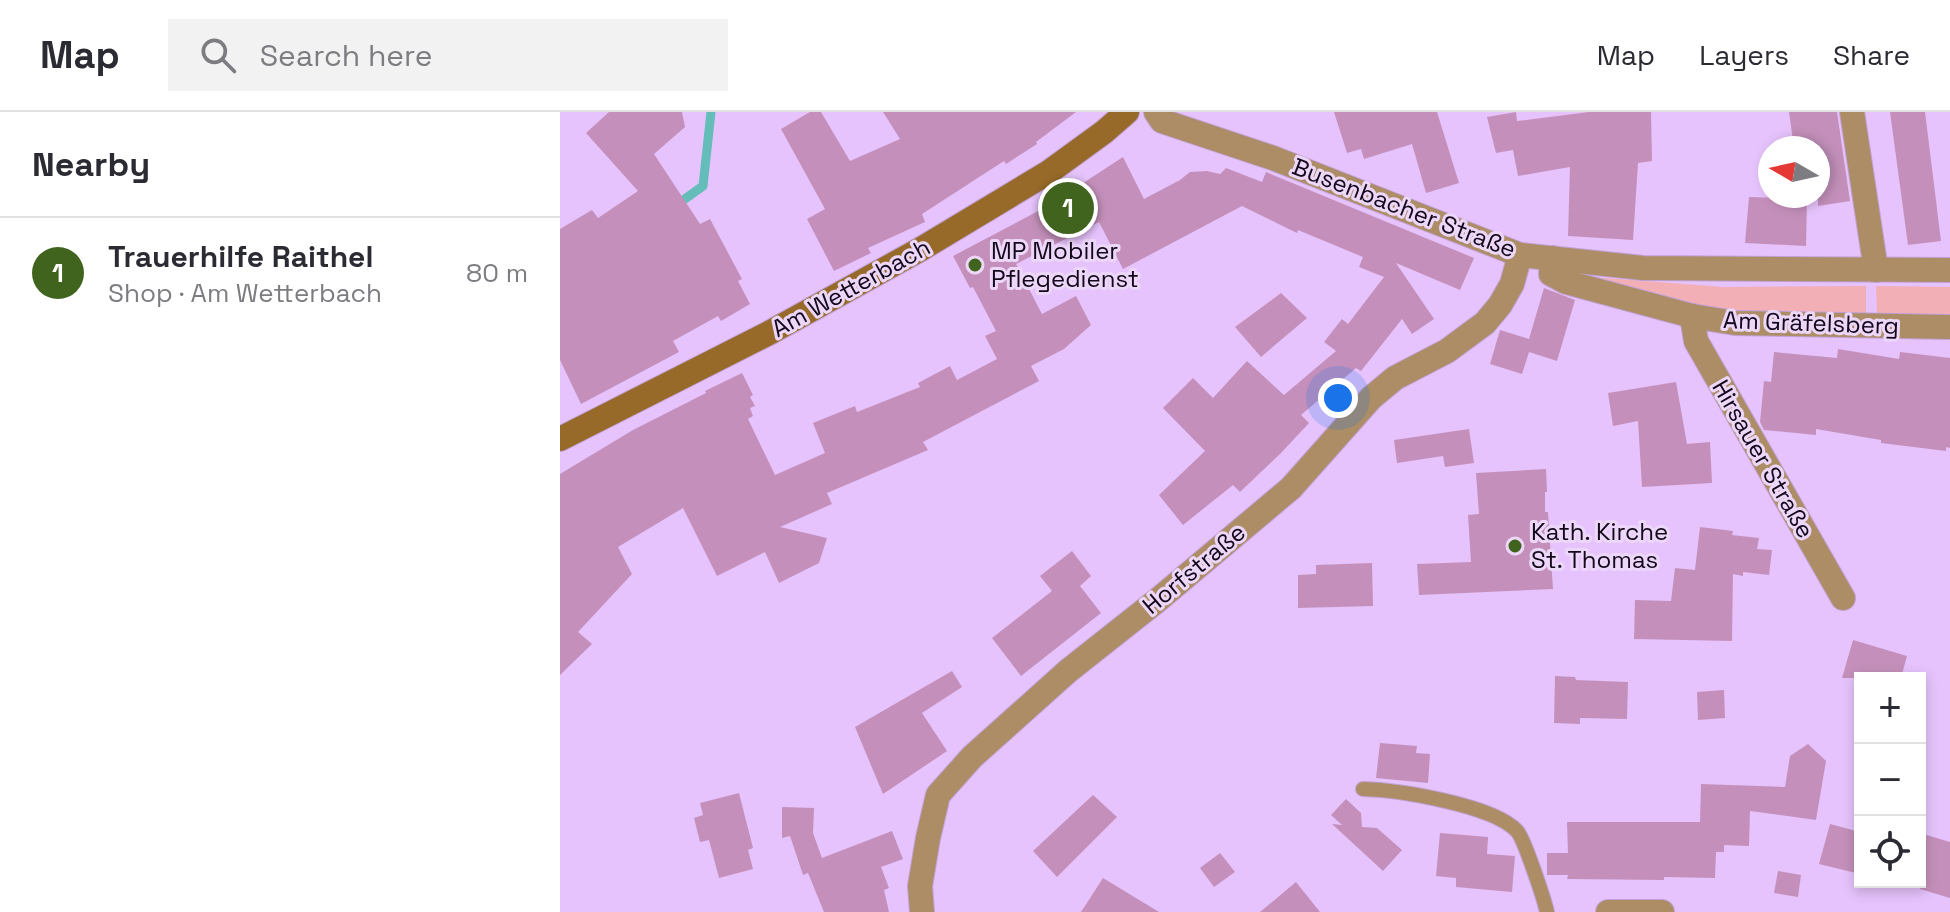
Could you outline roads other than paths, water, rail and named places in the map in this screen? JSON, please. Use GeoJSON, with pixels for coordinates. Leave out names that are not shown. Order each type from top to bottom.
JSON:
{"type":"FeatureCollection","features":[{"type":"Feature","properties":{"kind":"main road","name":"Am Wetterbach"},"geometry":{"type":"LineString","coordinates":[[560,439],[769,333],[908,257],[1049,172],[1127,112]]}},
{"type":"Feature","properties":{"kind":"street","name":"Busenbacher Straße"},"geometry":{"type":"LineString","coordinates":[[1156,112],[1162,121],[1273,158],[1520,255],[1643,268],[1950,270]]}},
{"type":"Feature","properties":{"kind":"street"},"geometry":{"type":"LineString","coordinates":[[1852,112],[1876,270]]}},
{"type":"Feature","properties":{"kind":"street","name":"Horfstraße"},"geometry":{"type":"LineString","coordinates":[[922,912],[920,886],[938,795],[972,757],[1068,671],[1291,488],[1371,398],[1395,378],[1447,351],[1485,323],[1512,284],[1520,255]]}},
{"type":"Feature","properties":{"kind":"street","name":"Am Gräfelsberg"},"geometry":{"type":"LineString","coordinates":[[1552,258],[1551,274],[1566,282],[1692,316],[1735,323],[1950,327]]}},
{"type":"Feature","properties":{"kind":"street","name":"Hirsauer Straße"},"geometry":{"type":"LineString","coordinates":[[1692,316],[1696,341],[1843,598]]}},
{"type":"Feature","properties":{"kind":"street"},"geometry":{"type":"LineString","coordinates":[[1608,912],[1662,912]]}},
{"type":"Feature","properties":{"kind":"lane"},"geometry":{"type":"LineString","coordinates":[[1363,789],[1386,789],[1433,797],[1496,817],[1518,832],[1547,912]]}},
{"type":"Feature","properties":{"kind":"waterway"},"geometry":{"type":"LineString","coordinates":[[675,206],[703,186],[711,112]]}},
{"type":"Feature","properties":{"kind":"place","name":"Trauerhilfe Raithel"},"geometry":{"type":"Point","coordinates":[1068,208]}},
{"type":"Feature","properties":{"kind":"place","name":"MP Mobiler Pflegedienst"},"geometry":{"type":"Point","coordinates":[975,265]}},
{"type":"Feature","properties":{"kind":"place","name":"Kath. Kirche St. Thomas"},"geometry":{"type":"Point","coordinates":[1515,546]}}]}
